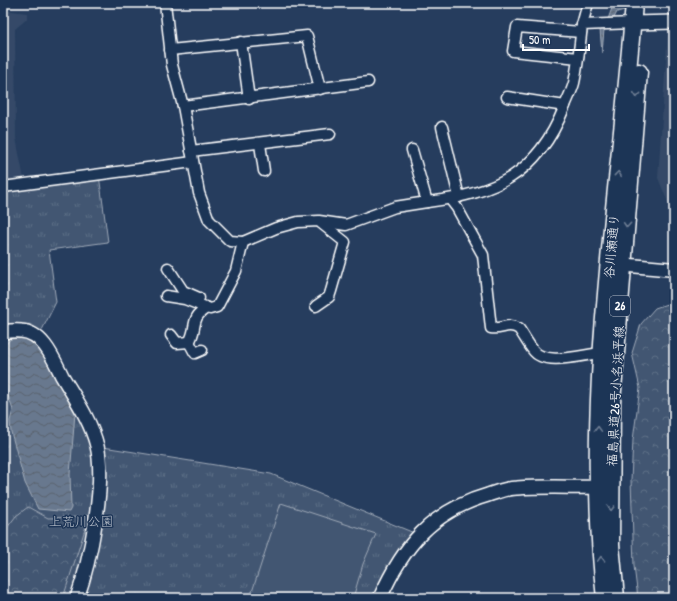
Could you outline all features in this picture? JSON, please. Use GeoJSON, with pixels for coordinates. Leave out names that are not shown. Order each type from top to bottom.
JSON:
{"type":"FeatureCollection","features":[{"type":"Feature","properties":{"kind":"main road","name":"福島県道26号小名浜平線"},"geometry":{"type":"LineString","coordinates":[[616,598],[604,488],[612,402],[617,265],[639,13]]}},
{"type":"Feature","properties":{"kind":"main road","name":"谷川瀬通り"},"geometry":{"type":"LineString","coordinates":[[605,598],[601,570],[604,488],[598,433],[602,353],[617,265]]}},
{"type":"Feature","properties":{"kind":"street"},"geometry":{"type":"LineString","coordinates":[[165,3],[169,24],[170,50],[183,106],[200,193],[209,220],[230,241],[243,242],[276,228],[298,222],[319,222],[346,225],[395,207],[454,198],[488,188],[519,173],[530,163],[547,143],[557,126],[574,84],[582,29],[588,3]]}},
{"type":"Feature","properties":{"kind":"street"},"geometry":{"type":"LineString","coordinates":[[578,58],[513,50],[516,27],[582,29],[639,13],[674,22]]}},
{"type":"Feature","properties":{"kind":"street"},"geometry":{"type":"LineString","coordinates":[[170,50],[307,36],[320,89]]}},
{"type":"Feature","properties":{"kind":"street"},"geometry":{"type":"LineString","coordinates":[[241,42],[249,99]]}},
{"type":"Feature","properties":{"kind":"street"},"geometry":{"type":"LineString","coordinates":[[183,106],[249,99],[368,82]]}},
{"type":"Feature","properties":{"kind":"street"},"geometry":{"type":"LineString","coordinates":[[507,97],[565,106]]}},
{"type":"Feature","properties":{"kind":"street"},"geometry":{"type":"LineString","coordinates":[[442,127],[457,208],[483,255],[491,328],[498,329],[507,325],[519,329],[533,352],[541,356],[559,360],[584,354],[602,353]]}},
{"type":"Feature","properties":{"kind":"street"},"geometry":{"type":"LineString","coordinates":[[191,152],[330,134]]}},
{"type":"Feature","properties":{"kind":"street"},"geometry":{"type":"LineString","coordinates":[[260,144],[264,171]]}},
{"type":"Feature","properties":{"kind":"street"},"geometry":{"type":"LineString","coordinates":[[412,150],[427,202]]}},
{"type":"Feature","properties":{"kind":"street"},"geometry":{"type":"LineString","coordinates":[[3,187],[193,162]]}},
{"type":"Feature","properties":{"kind":"street"},"geometry":{"type":"LineString","coordinates":[[316,306],[329,297],[345,242],[319,222]]}},
{"type":"Feature","properties":{"kind":"street"},"geometry":{"type":"LineString","coordinates":[[189,342],[192,338],[196,319],[200,312],[212,308],[236,272],[243,242]]}},
{"type":"Feature","properties":{"kind":"street"},"geometry":{"type":"LineString","coordinates":[[617,265],[674,270]]}},
{"type":"Feature","properties":{"kind":"street"},"geometry":{"type":"LineString","coordinates":[[168,268],[183,291],[212,308]]}},
{"type":"Feature","properties":{"kind":"street"},"geometry":{"type":"LineString","coordinates":[[166,296],[185,299],[212,308]]}},
{"type":"Feature","properties":{"kind":"street"},"geometry":{"type":"LineString","coordinates":[[3,332],[23,331],[38,338],[57,365],[90,427],[97,446],[100,465],[99,493],[91,544],[77,598]]}},
{"type":"Feature","properties":{"kind":"street"},"geometry":{"type":"LineString","coordinates":[[171,335],[177,342],[189,342]]}},
{"type":"Feature","properties":{"kind":"street"},"geometry":{"type":"LineString","coordinates":[[189,342],[195,353],[202,350]]}},
{"type":"Feature","properties":{"kind":"street"},"geometry":{"type":"LineString","coordinates":[[380,598],[391,574],[404,553],[419,535],[448,511],[466,501],[516,488],[604,488]]}},
{"type":"Feature","properties":{"kind":"shaded area"},"geometry":{"type":"Polygon","coordinates":[[[3,10],[27,13],[27,19],[15,29],[16,138],[24,179],[3,181],[3,10]]]}},
{"type":"Feature","properties":{"kind":"shaded area"},"geometry":{"type":"Polygon","coordinates":[[[668,30],[674,30],[674,217],[658,178],[668,30]]]}},
{"type":"Feature","properties":{"kind":"green space","name":"上荒川公園"},"geometry":{"type":"Polygon","coordinates":[[[99,175],[108,242],[49,250],[56,302],[38,338],[97,446],[271,474],[419,535],[380,598],[3,598],[3,187],[99,175]]]}},
{"type":"Feature","properties":{"kind":"green space"},"geometry":{"type":"Polygon","coordinates":[[[667,304],[674,307],[674,598],[638,598],[634,566],[631,480],[633,440],[640,388],[632,353],[641,324],[655,308],[667,304]]]}},
{"type":"Feature","properties":{"kind":"green space"},"geometry":{"type":"Polygon","coordinates":[[[281,503],[376,534],[363,564],[353,598],[250,598],[281,503]]]}},
{"type":"Feature","properties":{"kind":"green space"},"geometry":{"type":"Polygon","coordinates":[[[28,507],[48,518],[78,517],[87,523],[63,598],[3,598],[3,533],[16,516],[28,507]]]}},
{"type":"Feature","properties":{"kind":"water"},"geometry":{"type":"Polygon","coordinates":[[[607,3],[652,3],[617,12],[613,20],[604,30],[602,53],[600,30],[607,22],[612,8],[607,3]]]}},
{"type":"Feature","properties":{"kind":"water"},"geometry":{"type":"Polygon","coordinates":[[[11,339],[28,339],[41,350],[75,413],[70,474],[71,508],[69,512],[38,509],[25,483],[11,432],[10,421],[13,410],[3,381],[3,346],[11,339]]]}}]}
